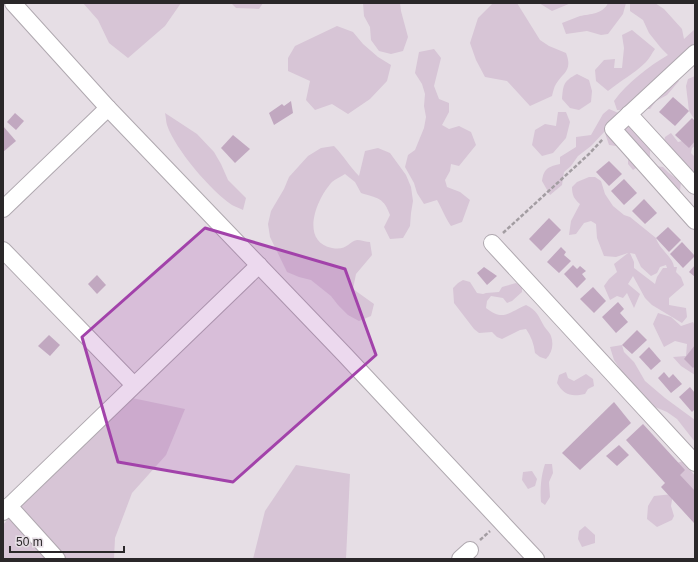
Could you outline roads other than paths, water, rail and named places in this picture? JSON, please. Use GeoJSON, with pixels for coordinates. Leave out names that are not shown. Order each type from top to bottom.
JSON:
{"type":"FeatureCollection","features":[{"type":"Feature","properties":{"kind":"street"},"geometry":{"type":"LineString","coordinates":[[13,3],[108,108],[344,354],[499,522],[536,559]]}},
{"type":"Feature","properties":{"kind":"street"},"geometry":{"type":"LineString","coordinates":[[695,52],[612,129],[695,221]]}},
{"type":"Feature","properties":{"kind":"street"},"geometry":{"type":"LineString","coordinates":[[3,209],[108,108]]}},
{"type":"Feature","properties":{"kind":"street"},"geometry":{"type":"LineString","coordinates":[[629,114],[695,186]]}},
{"type":"Feature","properties":{"kind":"street"},"geometry":{"type":"LineString","coordinates":[[492,243],[695,463]]}},
{"type":"Feature","properties":{"kind":"street"},"geometry":{"type":"LineString","coordinates":[[3,250],[134,385]]}},
{"type":"Feature","properties":{"kind":"street"},"geometry":{"type":"LineString","coordinates":[[58,559],[6,509],[259,265]]}}]}
